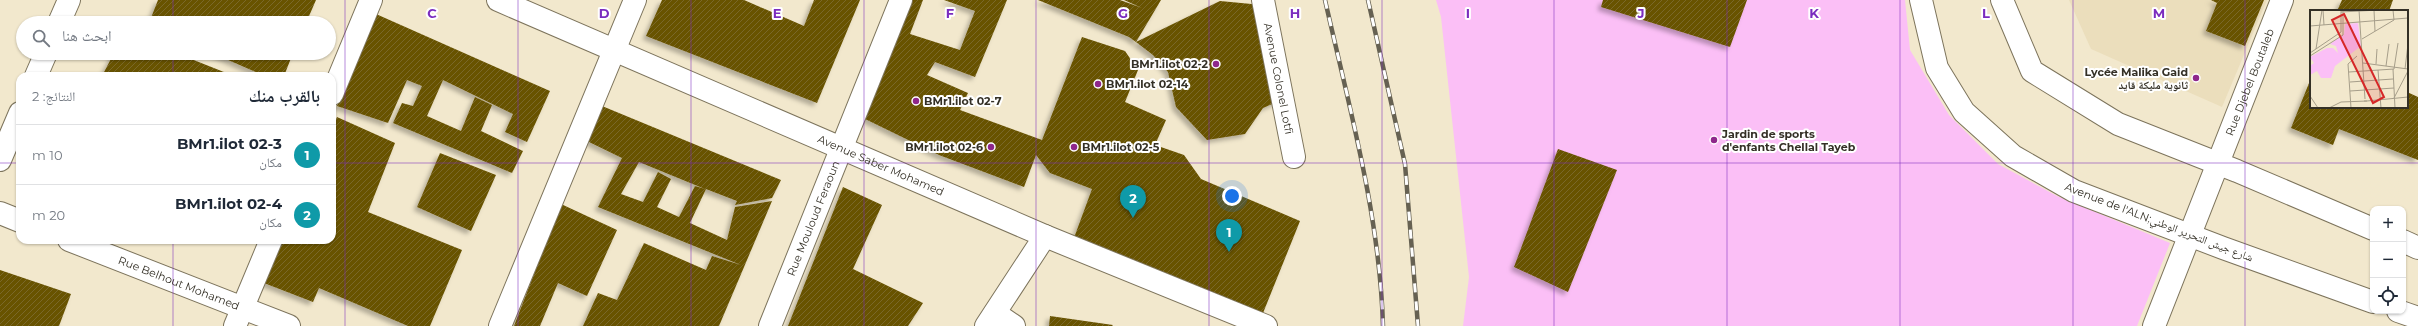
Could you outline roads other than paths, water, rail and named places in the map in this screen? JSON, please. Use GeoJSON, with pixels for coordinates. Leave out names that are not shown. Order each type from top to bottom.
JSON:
{"type":"FeatureCollection","features":[{"type":"Feature","properties":{"kind":"street"},"geometry":{"type":"LineString","coordinates":[[62,16],[69,0]]}},
{"type":"Feature","properties":{"kind":"street"},"geometry":{"type":"LineString","coordinates":[[336,84],[371,0]]}},
{"type":"Feature","properties":{"kind":"street","name":"Avenue Saber Mohamed"},"geometry":{"type":"LineString","coordinates":[[498,0],[841,146],[1046,236],[1266,326]]}},
{"type":"Feature","properties":{"kind":"street"},"geometry":{"type":"LineString","coordinates":[[500,326],[634,0]]}},
{"type":"Feature","properties":{"kind":"street","name":"Rue Mouloud Feraoun"},"geometry":{"type":"LineString","coordinates":[[770,326],[841,146],[901,0]]}},
{"type":"Feature","properties":{"kind":"street","name":"Avenue Colonel Lotfi"},"geometry":{"type":"LineString","coordinates":[[1263,0],[1294,157]]}},
{"type":"Feature","properties":{"kind":"street","name":"Avenue de l'ALN;شارع جيش التحرير الوطني"},"geometry":{"type":"LineString","coordinates":[[1921,0],[1937,68],[1964,112],[2012,156],[2074,191],[2189,235],[2370,301]]}},
{"type":"Feature","properties":{"kind":"street"},"geometry":{"type":"LineString","coordinates":[[2002,0],[2032,71],[2118,124],[2370,228]]}},
{"type":"Feature","properties":{"kind":"street","name":"Rue Djebel Boutaleb"},"geometry":{"type":"LineString","coordinates":[[2154,326],[2282,0]]}},
{"type":"Feature","properties":{"kind":"street"},"geometry":{"type":"LineString","coordinates":[[38,72],[43,60]]}},
{"type":"Feature","properties":{"kind":"street"},"geometry":{"type":"LineString","coordinates":[[0,160],[16,123]]}},
{"type":"Feature","properties":{"kind":"street"},"geometry":{"type":"LineString","coordinates":[[0,213],[16,219]]}},
{"type":"Feature","properties":{"kind":"street"},"geometry":{"type":"LineString","coordinates":[[1014,326],[991,320],[1046,236]]}},
{"type":"Feature","properties":{"kind":"street"},"geometry":{"type":"LineString","coordinates":[[2405,242],[2418,248]]}},
{"type":"Feature","properties":{"kind":"street","name":"Rue Belhout Mohamed"},"geometry":{"type":"LineString","coordinates":[[78,244],[239,317],[289,326]]}},
{"type":"Feature","properties":{"kind":"street"},"geometry":{"type":"LineString","coordinates":[[239,317],[269,244]]}},
{"type":"Feature","properties":{"kind":"street"},"geometry":{"type":"LineString","coordinates":[[2406,314],[2418,318]]}},
{"type":"Feature","properties":{"kind":"railway"},"geometry":{"type":"LineString","coordinates":[[1325,0],[1370,203],[1381,285],[1383,326]]}},
{"type":"Feature","properties":{"kind":"railway"},"geometry":{"type":"LineString","coordinates":[[1368,0],[1405,164],[1418,326]]}},
{"type":"Feature","properties":{"kind":"place","name":"BMr1.ilot 02-2"},"geometry":{"type":"Point","coordinates":[1216,64]}},
{"type":"Feature","properties":{"kind":"place","name":"Lycée Malika Gaid ثانوية مليكة قايد"},"geometry":{"type":"Point","coordinates":[2196,78]}},
{"type":"Feature","properties":{"kind":"place","name":"BMr1.ilot 02-14"},"geometry":{"type":"Point","coordinates":[1098,84]}},
{"type":"Feature","properties":{"kind":"place","name":"BMr1.ilot 02-7"},"geometry":{"type":"Point","coordinates":[916,101]}},
{"type":"Feature","properties":{"kind":"place","name":"Jardin de sports d'enfants Chellal Tayeb"},"geometry":{"type":"Point","coordinates":[1714,140]}},
{"type":"Feature","properties":{"kind":"place","name":"BMr1.ilot 02-6"},"geometry":{"type":"Point","coordinates":[991,147]}},
{"type":"Feature","properties":{"kind":"place","name":"BMr1.ilot 02-5"},"geometry":{"type":"Point","coordinates":[1074,147]}},
{"type":"Feature","properties":{"kind":"place","name":"BMr1.ilot 02-4"},"geometry":{"type":"Point","coordinates":[1133,218]}},
{"type":"Feature","properties":{"kind":"place","name":"BMr1.ilot 02-3"},"geometry":{"type":"Point","coordinates":[1229,252]}}]}
